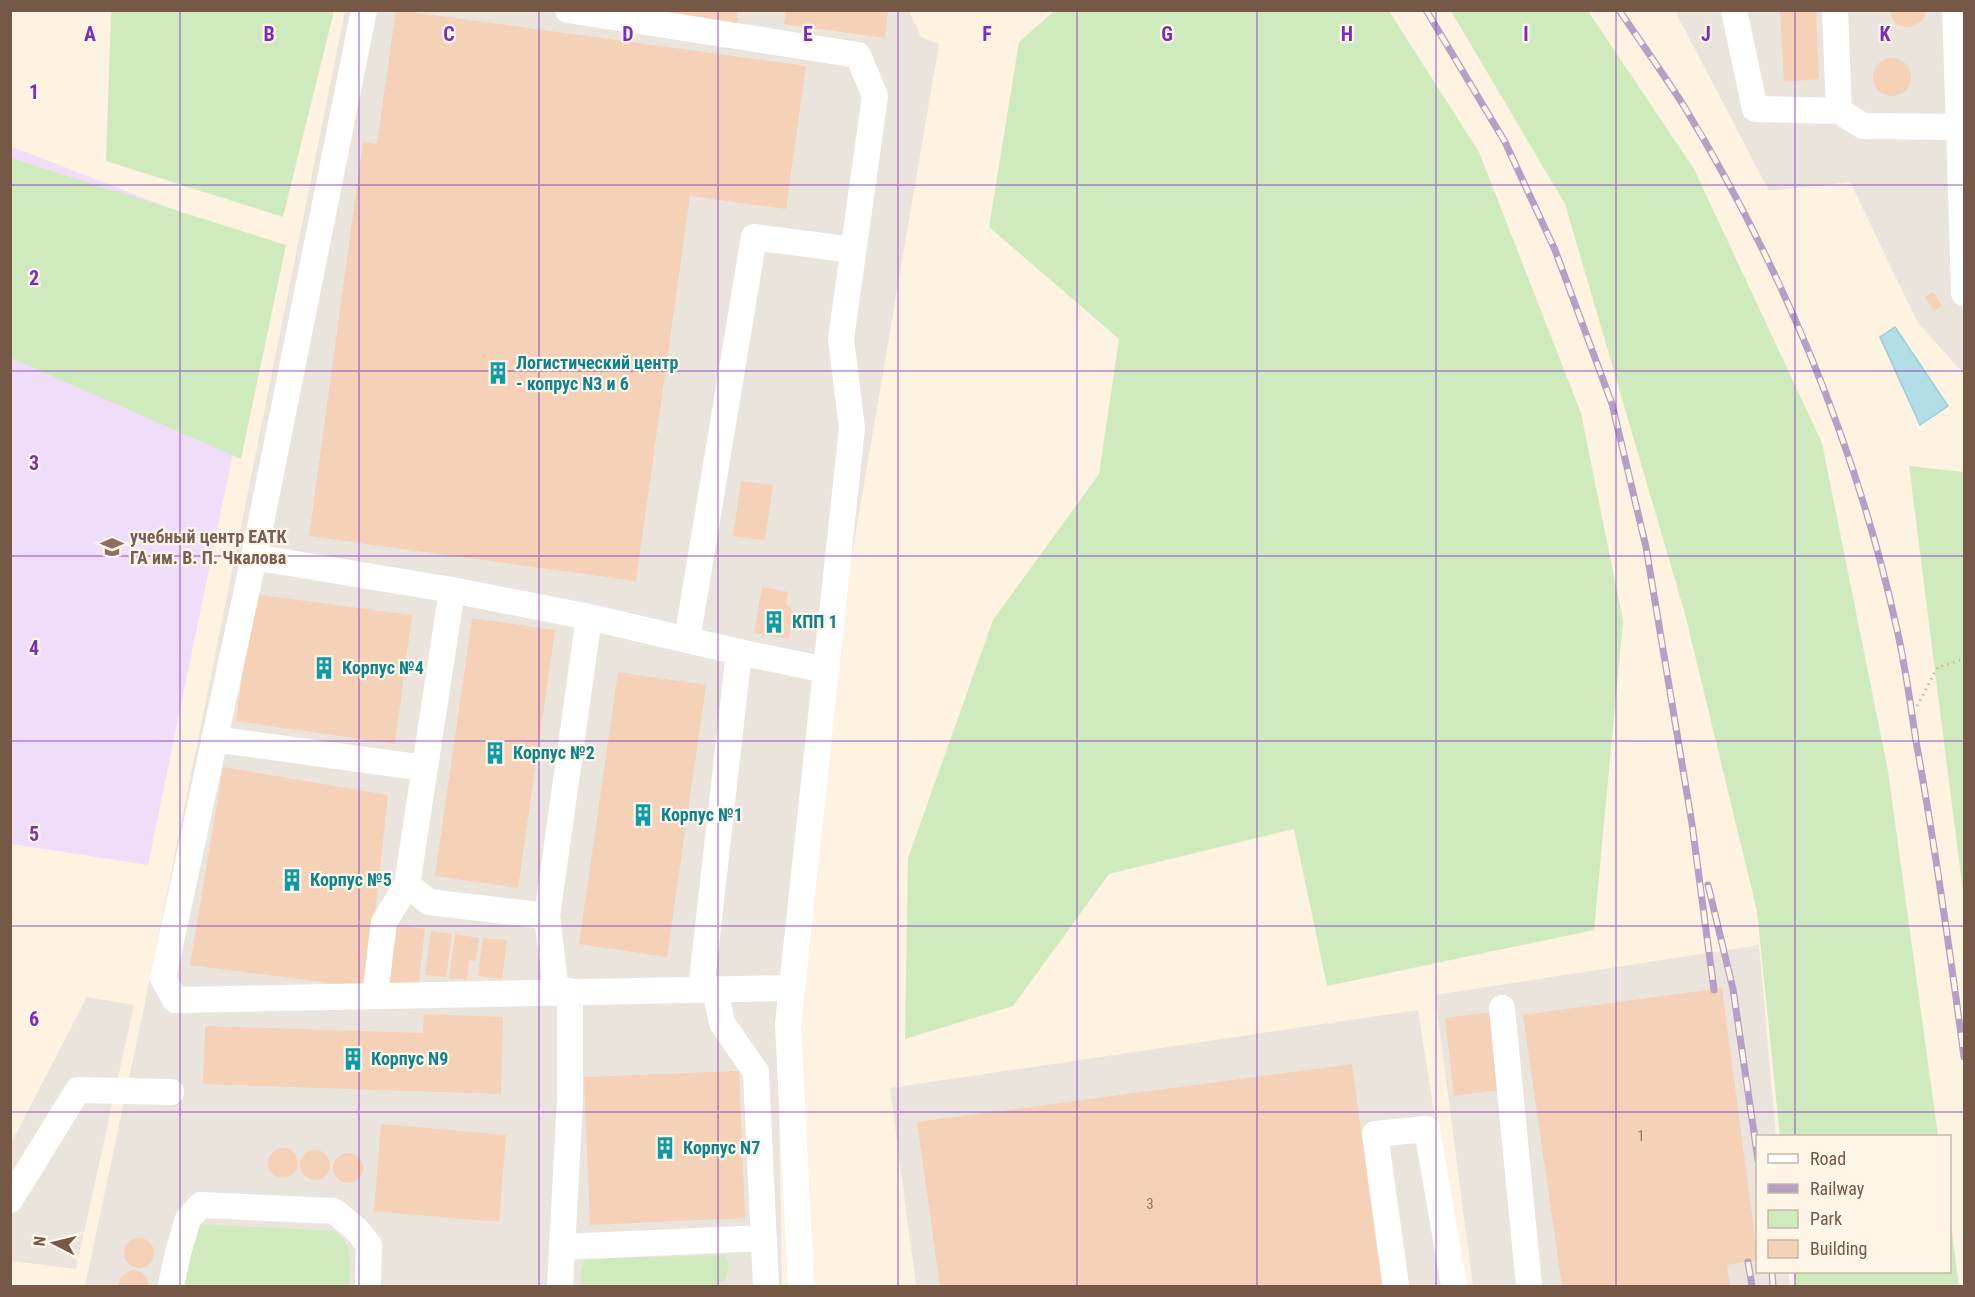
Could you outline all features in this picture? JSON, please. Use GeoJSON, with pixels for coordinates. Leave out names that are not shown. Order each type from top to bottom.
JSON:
{"type":"FeatureCollection","features":[{"type":"Feature","properties":{"kind":"lane"},"geometry":{"type":"LineString","coordinates":[[364,10],[254,557],[162,978],[175,1000],[792,988]]}},
{"type":"Feature","properties":{"kind":"lane"},"geometry":{"type":"LineString","coordinates":[[568,10],[858,56],[875,96],[841,339],[852,428],[788,1024],[801,1287]]}},
{"type":"Feature","properties":{"kind":"lane"},"geometry":{"type":"LineString","coordinates":[[1734,10],[1755,110],[1839,111],[1863,126],[1959,127]]}},
{"type":"Feature","properties":{"kind":"lane"},"geometry":{"type":"LineString","coordinates":[[1835,10],[1839,111]]}},
{"type":"Feature","properties":{"kind":"lane"},"geometry":{"type":"LineString","coordinates":[[1955,10],[1965,293]]}},
{"type":"Feature","properties":{"kind":"lane"},"geometry":{"type":"LineString","coordinates":[[687,640],[754,237],[854,250]]}},
{"type":"Feature","properties":{"kind":"lane"},"geometry":{"type":"LineString","coordinates":[[254,557],[452,590],[589,617],[826,670]]}},
{"type":"Feature","properties":{"kind":"lane"},"geometry":{"type":"LineString","coordinates":[[375,995],[384,922],[406,885],[452,590]]}},
{"type":"Feature","properties":{"kind":"lane"},"geometry":{"type":"LineString","coordinates":[[560,1287],[570,1100],[563,991],[547,916],[589,617]]}},
{"type":"Feature","properties":{"kind":"lane"},"geometry":{"type":"LineString","coordinates":[[739,652],[708,989],[722,1023],[756,1072],[764,1238],[761,1286]]}},
{"type":"Feature","properties":{"kind":"lane"},"geometry":{"type":"LineString","coordinates":[[214,739],[424,768]]}},
{"type":"Feature","properties":{"kind":"lane"},"geometry":{"type":"LineString","coordinates":[[406,885],[429,902],[547,916]]}},
{"type":"Feature","properties":{"kind":"lane"},"geometry":{"type":"LineString","coordinates":[[1502,1008],[1529,1287]]}},
{"type":"Feature","properties":{"kind":"lane"},"geometry":{"type":"LineString","coordinates":[[10,1200],[78,1089],[171,1092]]}},
{"type":"Feature","properties":{"kind":"lane"},"geometry":{"type":"LineString","coordinates":[[1396,1287],[1375,1134],[1427,1129],[1454,1287]]}},
{"type":"Feature","properties":{"kind":"lane"},"geometry":{"type":"LineString","coordinates":[[171,1287],[188,1219],[201,1205],[334,1211],[357,1230],[369,1245],[368,1287]]}},
{"type":"Feature","properties":{"kind":"lane"},"geometry":{"type":"LineString","coordinates":[[562,1247],[764,1238]]}},
{"type":"Feature","properties":{"kind":"path"},"geometry":{"type":"LineString","coordinates":[[1917,706],[1938,667],[1965,659]]}},
{"type":"Feature","properties":{"kind":"shaded area"},"geometry":{"type":"Polygon","coordinates":[[[345,11],[909,11],[921,37],[939,44],[777,995],[782,1286],[85,1286],[143,1012],[345,11]]]}},
{"type":"Feature","properties":{"kind":"shaded area"},"geometry":{"type":"Polygon","coordinates":[[[1675,11],[1964,11],[1964,374],[1918,323],[1850,182],[1769,191],[1675,11]]]}},
{"type":"Feature","properties":{"kind":"shaded area","name":"учебный центр ЕАТК ГА им. В. П. Чкалова"},"geometry":{"type":"Polygon","coordinates":[[[10,146],[275,249],[148,865],[11,844],[10,146]]]}},
{"type":"Feature","properties":{"kind":"shaded area"},"geometry":{"type":"Polygon","coordinates":[[[1759,945],[1776,1135],[1756,1135],[1756,1273],[1788,1273],[1790,1286],[1473,1286],[1435,995],[1759,945]]]}},
{"type":"Feature","properties":{"kind":"shaded area"},"geometry":{"type":"Polygon","coordinates":[[[87,997],[134,1005],[76,1269],[11,1261],[11,1143],[87,997]]]}},
{"type":"Feature","properties":{"kind":"shaded area"},"geometry":{"type":"Polygon","coordinates":[[[1418,1010],[1461,1286],[916,1286],[890,1088],[1418,1010]]]}},
{"type":"Feature","properties":{"kind":"green space"},"geometry":{"type":"Polygon","coordinates":[[[111,11],[334,11],[283,217],[106,161],[111,11]]]}},
{"type":"Feature","properties":{"kind":"green space"},"geometry":{"type":"Polygon","coordinates":[[[1054,11],[1389,11],[1479,152],[1581,413],[1623,621],[1594,930],[1327,986],[1294,829],[1109,874],[1013,1006],[905,1039],[908,858],[993,620],[1099,474],[1119,339],[989,227],[1019,42],[1054,11]]]}},
{"type":"Feature","properties":{"kind":"green space"},"geometry":{"type":"Polygon","coordinates":[[[1451,11],[1588,11],[1694,169],[1822,443],[1888,771],[1938,1135],[1780,1135],[1757,911],[1685,614],[1565,204],[1451,11]]]}},
{"type":"Feature","properties":{"kind":"green space"},"geometry":{"type":"Polygon","coordinates":[[[11,158],[286,245],[241,459],[11,358],[11,158]]]}},
{"type":"Feature","properties":{"kind":"green space"},"geometry":{"type":"Polygon","coordinates":[[[1909,466],[1964,472],[1964,900],[1909,466]]]}},
{"type":"Feature","properties":{"kind":"green space"},"geometry":{"type":"Polygon","coordinates":[[[200,1224],[333,1231],[345,1241],[348,1248],[349,1286],[178,1286],[200,1224]]]}},
{"type":"Feature","properties":{"kind":"green space"},"geometry":{"type":"Polygon","coordinates":[[[1951,1225],[1959,1286],[1796,1286],[1794,1273],[1951,1273],[1951,1225]]]}},
{"type":"Feature","properties":{"kind":"green space"},"geometry":{"type":"Polygon","coordinates":[[[726,1255],[729,1264],[726,1279],[716,1285],[586,1286],[583,1285],[580,1275],[585,1259],[726,1255]]]}},
{"type":"Feature","properties":{"kind":"water"},"geometry":{"type":"Polygon","coordinates":[[[1895,327],[1948,406],[1920,425],[1880,337],[1895,327]]]}},
{"type":"Feature","properties":{"kind":"building","name":"Логистический центр - копрус N3 и 6"},"geometry":{"type":"Polygon","coordinates":[[[396,10],[806,66],[786,209],[690,196],[636,581],[309,536],[363,142],[377,144],[396,10]]]}},
{"type":"Feature","properties":{"kind":"building"},"geometry":{"type":"Polygon","coordinates":[[[658,10],[738,10],[737,23],[658,10]]]}},
{"type":"Feature","properties":{"kind":"building"},"geometry":{"type":"Polygon","coordinates":[[[786,10],[888,10],[885,38],[784,24],[786,10]]]}},
{"type":"Feature","properties":{"kind":"building"},"geometry":{"type":"Polygon","coordinates":[[[1780,10],[1816,10],[1819,79],[1784,82],[1780,10]]]}},
{"type":"Feature","properties":{"kind":"building"},"geometry":{"type":"Polygon","coordinates":[[[1889,10],[1927,10],[1922,21],[1910,27],[1897,25],[1889,10]]]}},
{"type":"Feature","properties":{"kind":"building"},"geometry":{"type":"Polygon","coordinates":[[[1892,58],[1906,63],[1911,77],[1906,91],[1892,96],[1878,91],[1873,77],[1878,63],[1892,58]]]}},
{"type":"Feature","properties":{"kind":"building"},"geometry":{"type":"Polygon","coordinates":[[[1933,292],[1942,306],[1934,311],[1925,297],[1933,292]]]}},
{"type":"Feature","properties":{"kind":"building"},"geometry":{"type":"Polygon","coordinates":[[[741,481],[773,485],[765,540],[733,536],[741,481]]]}},
{"type":"Feature","properties":{"kind":"building","name":"КПП 1"},"geometry":{"type":"Polygon","coordinates":[[[762,587],[788,592],[786,603],[793,611],[789,639],[754,633],[762,587]]]}},
{"type":"Feature","properties":{"kind":"building","name":"Корпус №4"},"geometry":{"type":"Polygon","coordinates":[[[253,594],[412,615],[395,744],[236,721],[253,594]]]}},
{"type":"Feature","properties":{"kind":"building","name":"Корпус №2"},"geometry":{"type":"Polygon","coordinates":[[[472,618],[555,630],[518,888],[435,876],[472,618]]]}},
{"type":"Feature","properties":{"kind":"building","name":"Корпус №1"},"geometry":{"type":"Polygon","coordinates":[[[618,672],[706,685],[667,957],[579,944],[618,672]]]}},
{"type":"Feature","properties":{"kind":"building","name":"Корпус №5"},"geometry":{"type":"Polygon","coordinates":[[[223,767],[388,795],[367,988],[190,965],[223,767]]]}},
{"type":"Feature","properties":{"kind":"building"},"geometry":{"type":"Polygon","coordinates":[[[392,925],[425,929],[418,989],[385,985],[392,925]]]}},
{"type":"Feature","properties":{"kind":"building"},"geometry":{"type":"Polygon","coordinates":[[[431,931],[452,934],[446,977],[425,975],[431,931]]]}},
{"type":"Feature","properties":{"kind":"building"},"geometry":{"type":"Polygon","coordinates":[[[455,934],[479,938],[476,961],[469,960],[467,980],[449,978],[455,934]]]}},
{"type":"Feature","properties":{"kind":"building"},"geometry":{"type":"Polygon","coordinates":[[[483,938],[507,940],[502,979],[478,976],[483,938]]]}},
{"type":"Feature","properties":{"kind":"building"},"geometry":{"type":"Polygon","coordinates":[[[1722,988],[1756,1245],[1756,1260],[1727,1265],[1730,1286],[1562,1286],[1523,1015],[1722,988]]]}},
{"type":"Feature","properties":{"kind":"building"},"geometry":{"type":"Polygon","coordinates":[[[1493,1012],[1502,1090],[1454,1096],[1445,1018],[1493,1012]]]}},
{"type":"Feature","properties":{"kind":"building","name":"Корпус N9"},"geometry":{"type":"Polygon","coordinates":[[[424,1014],[503,1017],[501,1094],[203,1084],[205,1026],[423,1033],[424,1014]]]}},
{"type":"Feature","properties":{"kind":"building"},"geometry":{"type":"Polygon","coordinates":[[[1352,1064],[1382,1286],[940,1286],[917,1122],[1352,1064]]]}},
{"type":"Feature","properties":{"kind":"building","name":"Корпус N7"},"geometry":{"type":"Polygon","coordinates":[[[739,1071],[745,1218],[590,1225],[584,1077],[739,1071]]]}},
{"type":"Feature","properties":{"kind":"building"},"geometry":{"type":"Polygon","coordinates":[[[381,1124],[506,1135],[499,1222],[374,1211],[381,1124]]]}},
{"type":"Feature","properties":{"kind":"building"},"geometry":{"type":"Polygon","coordinates":[[[283,1148],[294,1152],[298,1163],[294,1174],[283,1178],[272,1174],[268,1163],[272,1152],[283,1148]]]}},
{"type":"Feature","properties":{"kind":"building"},"geometry":{"type":"Polygon","coordinates":[[[315,1150],[326,1154],[330,1165],[326,1176],[315,1180],[304,1176],[300,1165],[304,1154],[315,1150]]]}},
{"type":"Feature","properties":{"kind":"building"},"geometry":{"type":"Polygon","coordinates":[[[348,1153],[359,1157],[363,1168],[359,1179],[348,1183],[337,1179],[333,1168],[337,1157],[348,1153]]]}},
{"type":"Feature","properties":{"kind":"building"},"geometry":{"type":"Polygon","coordinates":[[[139,1238],[150,1242],[154,1253],[150,1264],[139,1268],[128,1264],[124,1253],[128,1242],[139,1238]]]}},
{"type":"Feature","properties":{"kind":"building"},"geometry":{"type":"Polygon","coordinates":[[[134,1270],[143,1273],[149,1286],[118,1286],[121,1277],[134,1270]]]}},
{"type":"Feature","properties":{"kind":"railway"},"geometry":{"type":"LineString","coordinates":[[1426,10],[1505,142],[1555,250],[1612,404],[1646,547],[1692,824],[1714,990]]}},
{"type":"Feature","properties":{"kind":"railway"},"geometry":{"type":"LineString","coordinates":[[1619,10],[1682,103],[1751,226],[1810,355],[1859,489],[1879,557],[1902,654],[1936,859],[1964,1057]]}},
{"type":"Feature","properties":{"kind":"railway"},"geometry":{"type":"LineString","coordinates":[[1708,885],[1733,989],[1756,1146]]}},
{"type":"Feature","properties":{"kind":"railway"},"geometry":{"type":"LineString","coordinates":[[1748,1262],[1752,1286]]}},
{"type":"Feature","properties":{"kind":"railway"},"geometry":{"type":"LineString","coordinates":[[1772,1273],[1773,1286]]}},
{"type":"Feature","properties":{"kind":"place","name":"Логистический центр - копрус N3 и 6"},"geometry":{"type":"Point","coordinates":[498,373]}},
{"type":"Feature","properties":{"kind":"place","name":"учебный центр ЕАТК ГА им. В. П. Чкалова"},"geometry":{"type":"Point","coordinates":[112,547]}},
{"type":"Feature","properties":{"kind":"place","name":"КПП 1"},"geometry":{"type":"Point","coordinates":[774,622]}},
{"type":"Feature","properties":{"kind":"place","name":"Корпус №4"},"geometry":{"type":"Point","coordinates":[324,668]}},
{"type":"Feature","properties":{"kind":"place","name":"Корпус №2"},"geometry":{"type":"Point","coordinates":[495,753]}},
{"type":"Feature","properties":{"kind":"place","name":"Корпус №1"},"geometry":{"type":"Point","coordinates":[643,815]}},
{"type":"Feature","properties":{"kind":"place","name":"Корпус №5"},"geometry":{"type":"Point","coordinates":[292,880]}},
{"type":"Feature","properties":{"kind":"place","name":"Корпус N9"},"geometry":{"type":"Point","coordinates":[353,1059]}},
{"type":"Feature","properties":{"kind":"place","name":"Корпус N7"},"geometry":{"type":"Point","coordinates":[665,1148]}}]}
